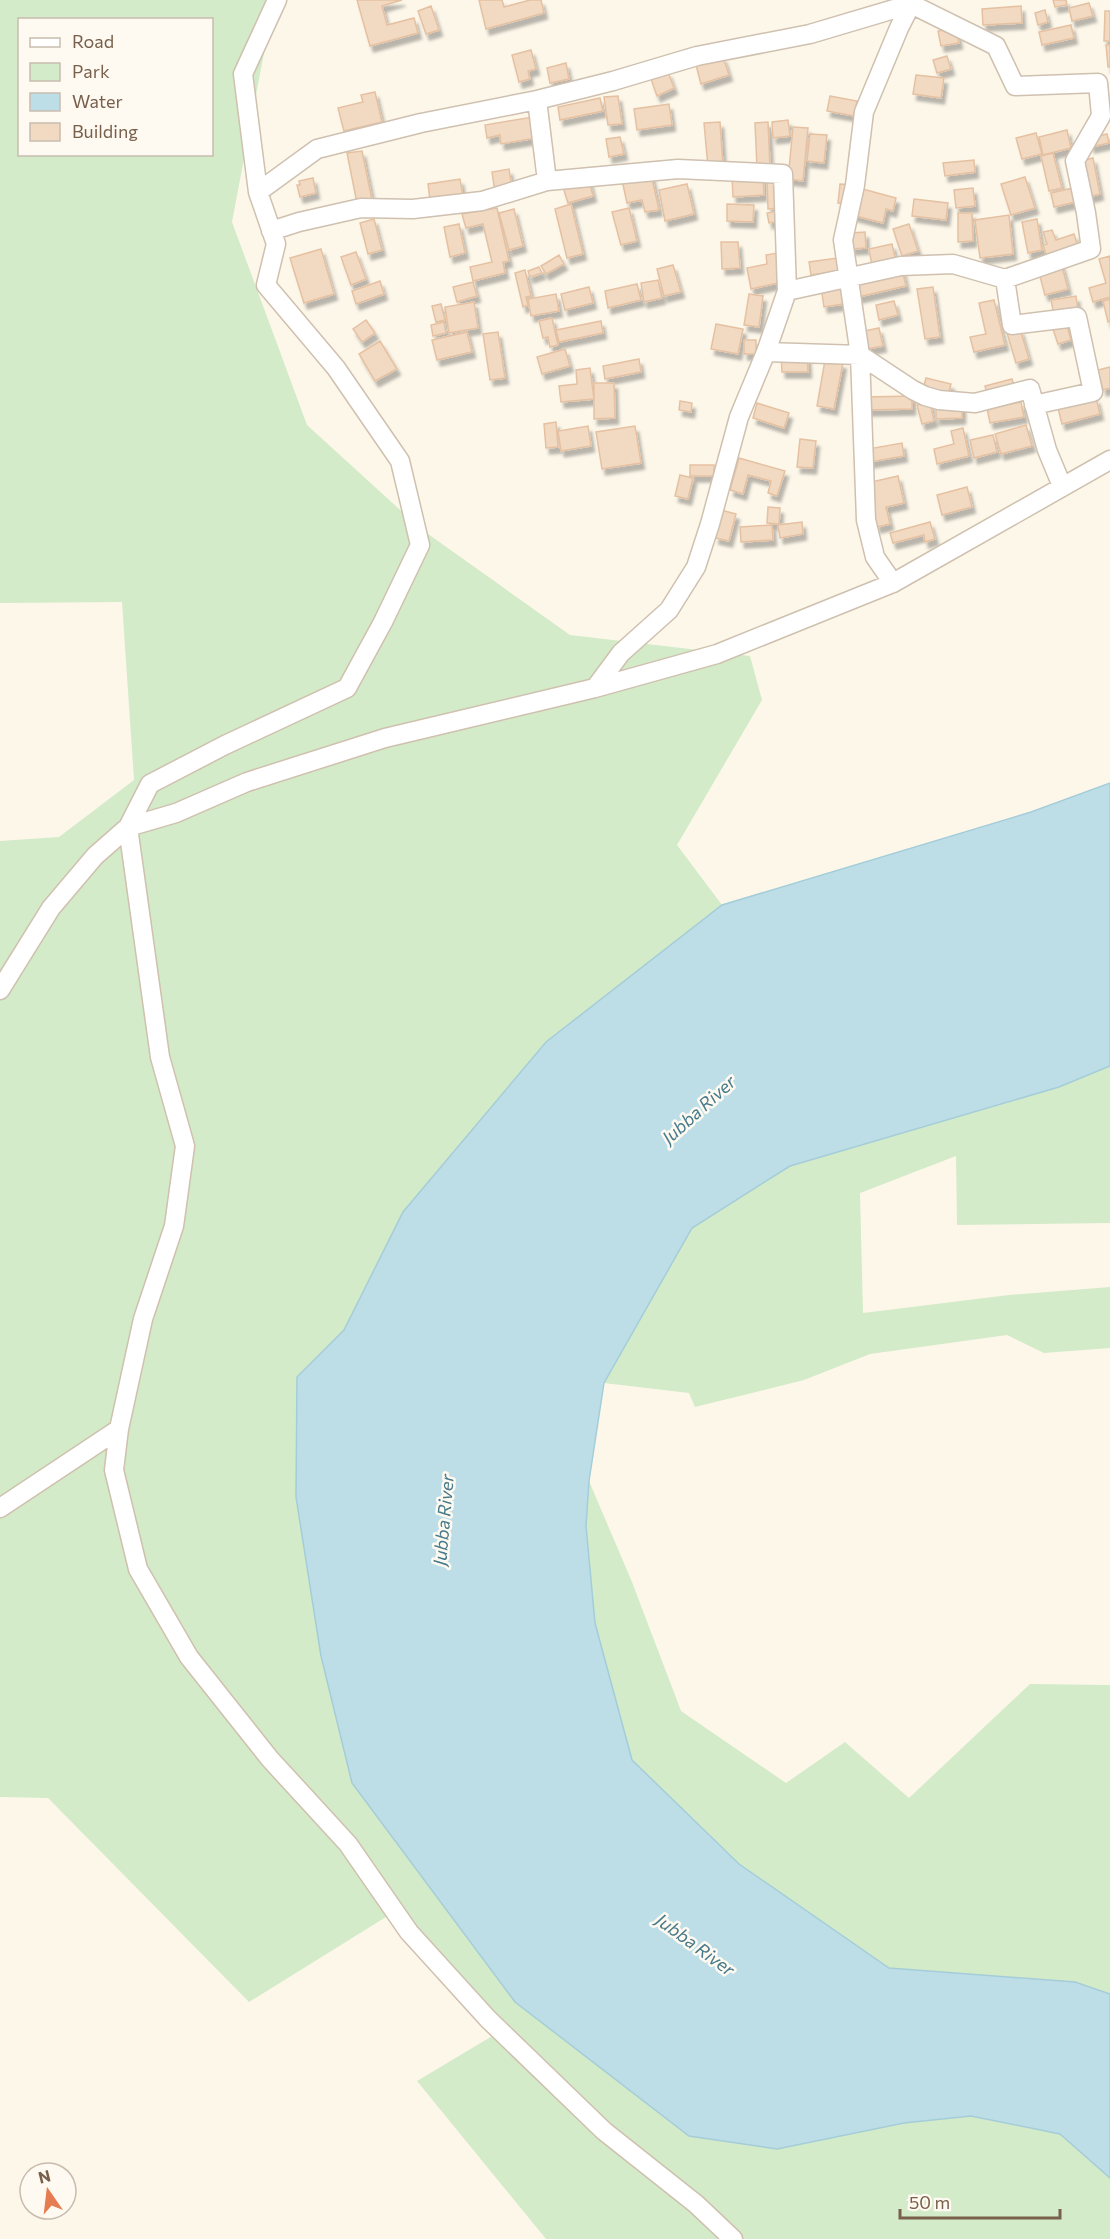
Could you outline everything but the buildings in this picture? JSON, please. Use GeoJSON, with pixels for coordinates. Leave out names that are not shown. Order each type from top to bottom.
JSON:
{"type":"FeatureCollection","features":[{"type":"Feature","properties":{"kind":"street"},"geometry":{"type":"LineString","coordinates":[[0,990],[51,908],[94,856],[128,827],[150,784],[225,745],[347,688],[383,622],[420,545],[400,461],[336,368],[266,285],[276,244],[258,192],[243,74],[277,0]]}},
{"type":"Feature","properties":{"kind":"street"},"geometry":{"type":"LineString","coordinates":[[258,192],[317,149],[421,123],[537,100],[613,81],[697,56],[810,34],[911,2],[996,46],[1015,86],[1098,83],[1101,116],[1075,161],[1086,213],[1090,249],[1005,279],[953,264],[901,266],[787,291]]}},
{"type":"Feature","properties":{"kind":"street"},"geometry":{"type":"LineString","coordinates":[[893,583],[874,558],[866,520],[860,355],[843,240],[855,185],[864,112],[911,2]]}},
{"type":"Feature","properties":{"kind":"street"},"geometry":{"type":"LineString","coordinates":[[537,100],[548,181]]}},
{"type":"Feature","properties":{"kind":"street"},"geometry":{"type":"LineString","coordinates":[[271,231],[361,208],[413,209],[482,201],[548,181],[678,169],[783,174],[787,291],[766,352],[739,417],[696,567],[669,610],[621,653],[595,688]]}},
{"type":"Feature","properties":{"kind":"street"},"geometry":{"type":"LineString","coordinates":[[1005,279],[1012,325],[1077,317],[1093,392],[1034,405]]}},
{"type":"Feature","properties":{"kind":"street"},"geometry":{"type":"LineString","coordinates":[[766,352],[860,355],[925,396],[939,400],[975,403],[1029,389],[1047,450],[1062,486]]}},
{"type":"Feature","properties":{"kind":"street"},"geometry":{"type":"LineString","coordinates":[[128,827],[176,813],[247,782],[386,738],[595,688],[717,654],[893,583],[1110,460]]}},
{"type":"Feature","properties":{"kind":"street"},"geometry":{"type":"LineString","coordinates":[[128,827],[160,1057],[185,1146],[174,1226],[143,1318],[119,1429],[114,1470],[138,1569],[189,1658],[270,1759],[348,1844],[409,1932],[488,2019],[604,2131],[696,2204],[733,2239]]}},
{"type":"Feature","properties":{"kind":"street"},"geometry":{"type":"LineString","coordinates":[[0,1508],[119,1429]]}},
{"type":"Feature","properties":{"kind":"green space"},"geometry":{"type":"Polygon","coordinates":[[[0,0],[274,0],[232,222],[307,425],[421,529],[570,635],[750,656],[762,700],[677,845],[722,905],[546,1042],[403,1212],[344,1330],[297,1377],[904,2123],[971,2116],[1060,2134],[1110,2178],[1110,2239],[546,2239],[417,2081],[499,2032],[394,1912],[249,2002],[48,1798],[0,1797],[0,841],[59,837],[134,780],[122,602],[0,603],[0,0]]]}},
{"type":"Feature","properties":{"kind":"green space"},"geometry":{"type":"Polygon","coordinates":[[[1110,1066],[1110,1223],[957,1225],[956,1156],[860,1193],[863,1313],[1009,1295],[1110,1287],[1110,1348],[1044,1353],[1007,1335],[870,1354],[804,1380],[695,1407],[689,1393],[604,1383],[692,1228],[790,1166],[1059,1087],[1110,1066]]]}},
{"type":"Feature","properties":{"kind":"green space"},"geometry":{"type":"Polygon","coordinates":[[[589,1481],[632,1582],[681,1711],[786,1783],[845,1742],[909,1798],[1030,1684],[1110,1685],[1110,1994],[1075,1982],[889,1968],[739,1864],[632,1760],[595,1623],[586,1526],[589,1481]]]}},
{"type":"Feature","properties":{"kind":"water","name":"Jubba River"},"geometry":{"type":"Polygon","coordinates":[[[1110,783],[1110,1066],[1059,1087],[790,1166],[692,1228],[604,1383],[589,1481],[586,1526],[595,1623],[632,1760],[739,1864],[889,1968],[1075,1982],[1110,1994],[1110,2178],[1060,2134],[971,2116],[904,2123],[777,2149],[689,2136],[515,2002],[352,1783],[321,1656],[296,1497],[297,1377],[344,1330],[403,1212],[546,1042],[722,905],[1031,812],[1110,783]]]}}]}
